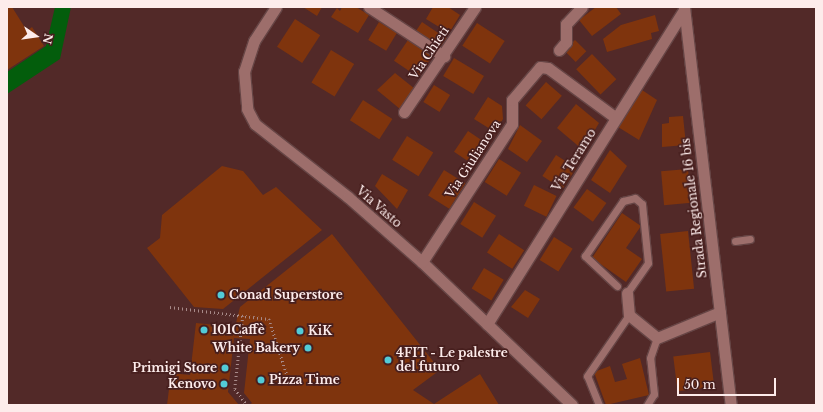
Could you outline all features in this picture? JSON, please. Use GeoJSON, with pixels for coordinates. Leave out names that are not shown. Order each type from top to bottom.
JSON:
{"type":"FeatureCollection","features":[{"type":"Feature","properties":{"kind":"street","name":"Via Vasto"},"geometry":{"type":"LineString","coordinates":[[276,7],[254,41],[244,71],[247,108],[255,124],[348,197],[422,262],[572,405]]}},
{"type":"Feature","properties":{"kind":"street"},"geometry":{"type":"LineString","coordinates":[[369,7],[444,56]]}},
{"type":"Feature","properties":{"kind":"street","name":"Via Chieti"},"geometry":{"type":"LineString","coordinates":[[404,112],[444,56],[475,7]]}},
{"type":"Feature","properties":{"kind":"street"},"geometry":{"type":"LineString","coordinates":[[559,50],[566,42],[566,24],[582,7]]}},
{"type":"Feature","properties":{"kind":"street","name":"Via Teramo"},"geometry":{"type":"LineString","coordinates":[[486,324],[684,8]]}},
{"type":"Feature","properties":{"kind":"street","name":"Strada Regionale 16 bis"},"geometry":{"type":"LineString","coordinates":[[684,8],[731,405]]}},
{"type":"Feature","properties":{"kind":"street","name":"Via Giulianova"},"geometry":{"type":"LineString","coordinates":[[422,262],[512,124],[512,100],[540,67],[548,68],[616,118]]}},
{"type":"Feature","properties":{"kind":"street"},"geometry":{"type":"LineString","coordinates":[[627,293],[630,315],[657,338],[720,312]]}},
{"type":"Feature","properties":{"kind":"lane"},"geometry":{"type":"LineString","coordinates":[[617,286],[585,256],[623,201],[634,198],[642,204],[648,263],[627,293]]}},
{"type":"Feature","properties":{"kind":"lane"},"geometry":{"type":"LineString","coordinates":[[735,241],[750,239]]}},
{"type":"Feature","properties":{"kind":"lane"},"geometry":{"type":"LineString","coordinates":[[599,405],[588,376],[630,315]]}},
{"type":"Feature","properties":{"kind":"lane"},"geometry":{"type":"LineString","coordinates":[[647,405],[654,394],[650,358],[657,338]]}},
{"type":"Feature","properties":{"kind":"path"},"geometry":{"type":"LineString","coordinates":[[170,307],[269,318],[290,384]]}},
{"type":"Feature","properties":{"kind":"path"},"geometry":{"type":"LineString","coordinates":[[244,316],[235,389],[247,405]]}},
{"type":"Feature","properties":{"kind":"green space"},"geometry":{"type":"Polygon","coordinates":[[[55,7],[71,7],[60,59],[7,94],[7,72],[46,46],[55,7]]]}},
{"type":"Feature","properties":{"kind":"building"},"geometry":{"type":"Polygon","coordinates":[[[7,7],[12,7],[27,31],[32,27],[44,46],[7,70],[7,7]]]}},
{"type":"Feature","properties":{"kind":"building"},"geometry":{"type":"Polygon","coordinates":[[[303,7],[322,7],[317,16],[303,7]]]}},
{"type":"Feature","properties":{"kind":"building"},"geometry":{"type":"Polygon","coordinates":[[[342,7],[356,7],[369,15],[358,33],[331,17],[337,8],[340,11],[342,7]]]}},
{"type":"Feature","properties":{"kind":"building"},"geometry":{"type":"Polygon","coordinates":[[[433,7],[448,7],[460,15],[449,33],[426,19],[433,7]]]}},
{"type":"Feature","properties":{"kind":"building"},"geometry":{"type":"Polygon","coordinates":[[[596,7],[616,7],[621,14],[592,36],[579,20],[596,7]]]}},
{"type":"Feature","properties":{"kind":"building"},"geometry":{"type":"Polygon","coordinates":[[[655,15],[659,31],[651,33],[652,39],[607,52],[603,39],[621,25],[655,15]]]}},
{"type":"Feature","properties":{"kind":"building"},"geometry":{"type":"Polygon","coordinates":[[[295,19],[320,35],[302,63],[277,47],[295,19]]]}},
{"type":"Feature","properties":{"kind":"building"},"geometry":{"type":"Polygon","coordinates":[[[379,22],[397,33],[386,51],[368,40],[379,22]]]}},
{"type":"Feature","properties":{"kind":"building"},"geometry":{"type":"Polygon","coordinates":[[[422,22],[446,38],[439,48],[415,32],[422,22]]]}},
{"type":"Feature","properties":{"kind":"building"},"geometry":{"type":"Polygon","coordinates":[[[477,23],[505,41],[490,64],[462,46],[477,23]]]}},
{"type":"Feature","properties":{"kind":"building"},"geometry":{"type":"Polygon","coordinates":[[[408,40],[432,56],[418,77],[394,61],[408,40]]]}},
{"type":"Feature","properties":{"kind":"building"},"geometry":{"type":"Polygon","coordinates":[[[575,40],[586,51],[576,62],[564,51],[575,40]]]}},
{"type":"Feature","properties":{"kind":"building"},"geometry":{"type":"Polygon","coordinates":[[[331,50],[354,64],[335,96],[311,83],[331,50]]]}},
{"type":"Feature","properties":{"kind":"building"},"geometry":{"type":"Polygon","coordinates":[[[592,54],[616,79],[600,94],[576,69],[592,54]]]}},
{"type":"Feature","properties":{"kind":"building"},"geometry":{"type":"Polygon","coordinates":[[[454,58],[484,76],[473,94],[443,76],[454,58]]]}},
{"type":"Feature","properties":{"kind":"building"},"geometry":{"type":"Polygon","coordinates":[[[395,73],[415,89],[400,109],[377,90],[395,73]]]}},
{"type":"Feature","properties":{"kind":"building"},"geometry":{"type":"Polygon","coordinates":[[[546,82],[562,96],[542,119],[526,105],[546,82]]]}},
{"type":"Feature","properties":{"kind":"building"},"geometry":{"type":"Polygon","coordinates":[[[434,85],[450,95],[440,112],[423,102],[434,85]]]}},
{"type":"Feature","properties":{"kind":"building"},"geometry":{"type":"Polygon","coordinates":[[[642,90],[657,100],[639,140],[618,127],[642,90]]]}},
{"type":"Feature","properties":{"kind":"building"},"geometry":{"type":"Polygon","coordinates":[[[488,97],[502,106],[503,119],[495,132],[474,119],[488,97]]]}},
{"type":"Feature","properties":{"kind":"building"},"geometry":{"type":"Polygon","coordinates":[[[363,100],[392,119],[379,139],[350,120],[363,100]]]}},
{"type":"Feature","properties":{"kind":"building"},"geometry":{"type":"Polygon","coordinates":[[[576,104],[599,123],[583,150],[557,128],[576,104]]]}},
{"type":"Feature","properties":{"kind":"building"},"geometry":{"type":"Polygon","coordinates":[[[683,116],[686,145],[662,147],[662,124],[669,123],[669,117],[683,116]]]}},
{"type":"Feature","properties":{"kind":"building"},"geometry":{"type":"Polygon","coordinates":[[[520,125],[542,141],[527,162],[508,149],[520,125]]]}},
{"type":"Feature","properties":{"kind":"building"},"geometry":{"type":"Polygon","coordinates":[[[468,131],[489,145],[475,166],[454,152],[468,131]]]}},
{"type":"Feature","properties":{"kind":"building"},"geometry":{"type":"Polygon","coordinates":[[[407,136],[433,152],[418,176],[392,160],[407,136]]]}},
{"type":"Feature","properties":{"kind":"building"},"geometry":{"type":"Polygon","coordinates":[[[610,150],[627,166],[610,193],[591,180],[610,150]]]}},
{"type":"Feature","properties":{"kind":"building"},"geometry":{"type":"Polygon","coordinates":[[[556,155],[576,168],[563,189],[542,176],[556,155]]]}},
{"type":"Feature","properties":{"kind":"building"},"geometry":{"type":"Polygon","coordinates":[[[499,159],[521,173],[507,196],[485,182],[499,159]]]}},
{"type":"Feature","properties":{"kind":"building"},"geometry":{"type":"Polygon","coordinates":[[[222,166],[243,171],[263,195],[276,187],[322,230],[223,309],[194,307],[147,248],[160,238],[162,215],[222,166]]]}},
{"type":"Feature","properties":{"kind":"building"},"geometry":{"type":"Polygon","coordinates":[[[688,169],[691,203],[664,205],[661,171],[688,169]]]}},
{"type":"Feature","properties":{"kind":"building"},"geometry":{"type":"Polygon","coordinates":[[[444,170],[465,183],[449,209],[428,195],[444,170]]]}},
{"type":"Feature","properties":{"kind":"building"},"geometry":{"type":"Polygon","coordinates":[[[382,174],[408,190],[397,209],[375,186],[382,174]]]}},
{"type":"Feature","properties":{"kind":"building"},"geometry":{"type":"Polygon","coordinates":[[[534,185],[556,196],[546,217],[524,206],[534,185]]]}},
{"type":"Feature","properties":{"kind":"building"},"geometry":{"type":"Polygon","coordinates":[[[587,189],[606,203],[593,222],[573,208],[587,189]]]}},
{"type":"Feature","properties":{"kind":"building"},"geometry":{"type":"Polygon","coordinates":[[[474,202],[496,216],[482,238],[460,224],[474,202]]]}},
{"type":"Feature","properties":{"kind":"building"},"geometry":{"type":"Polygon","coordinates":[[[622,213],[641,226],[626,248],[642,259],[626,282],[592,258],[622,213]]]}},
{"type":"Feature","properties":{"kind":"building"},"geometry":{"type":"Polygon","coordinates":[[[688,231],[694,289],[666,292],[660,234],[688,231]]]}},
{"type":"Feature","properties":{"kind":"building"},"geometry":{"type":"Polygon","coordinates":[[[332,234],[440,370],[413,390],[434,404],[480,374],[499,405],[249,405],[252,403],[244,393],[250,339],[234,338],[228,392],[239,405],[167,405],[171,373],[190,375],[196,323],[235,327],[240,307],[332,234]]]}},
{"type":"Feature","properties":{"kind":"building"},"geometry":{"type":"Polygon","coordinates":[[[499,234],[524,250],[512,269],[487,252],[499,234]]]}},
{"type":"Feature","properties":{"kind":"building"},"geometry":{"type":"Polygon","coordinates":[[[554,237],[573,249],[558,272],[540,260],[554,237]]]}},
{"type":"Feature","properties":{"kind":"building"},"geometry":{"type":"Polygon","coordinates":[[[484,268],[504,280],[491,300],[472,289],[484,268]]]}},
{"type":"Feature","properties":{"kind":"building"},"geometry":{"type":"Polygon","coordinates":[[[525,290],[540,299],[528,318],[511,307],[525,290]]]}},
{"type":"Feature","properties":{"kind":"building"},"geometry":{"type":"Polygon","coordinates":[[[710,352],[714,387],[678,391],[673,357],[710,352]]]}},
{"type":"Feature","properties":{"kind":"building"},"geometry":{"type":"Polygon","coordinates":[[[640,358],[649,395],[606,405],[594,372],[610,366],[615,382],[627,379],[622,364],[640,358]]]}},
{"type":"Feature","properties":{"kind":"place","name":"Conad Superstore"},"geometry":{"type":"Point","coordinates":[221,295]}},
{"type":"Feature","properties":{"kind":"place","name":"101Caffè"},"geometry":{"type":"Point","coordinates":[204,330]}},
{"type":"Feature","properties":{"kind":"place","name":"KiK"},"geometry":{"type":"Point","coordinates":[300,331]}},
{"type":"Feature","properties":{"kind":"place","name":"White Bakery"},"geometry":{"type":"Point","coordinates":[308,348]}},
{"type":"Feature","properties":{"kind":"place","name":"4FIT - Le palestre del futuro"},"geometry":{"type":"Point","coordinates":[388,360]}},
{"type":"Feature","properties":{"kind":"place","name":"Primigi Store"},"geometry":{"type":"Point","coordinates":[225,368]}},
{"type":"Feature","properties":{"kind":"place","name":"Pizza Time"},"geometry":{"type":"Point","coordinates":[261,380]}},
{"type":"Feature","properties":{"kind":"place","name":"Kenovo"},"geometry":{"type":"Point","coordinates":[224,384]}}]}
